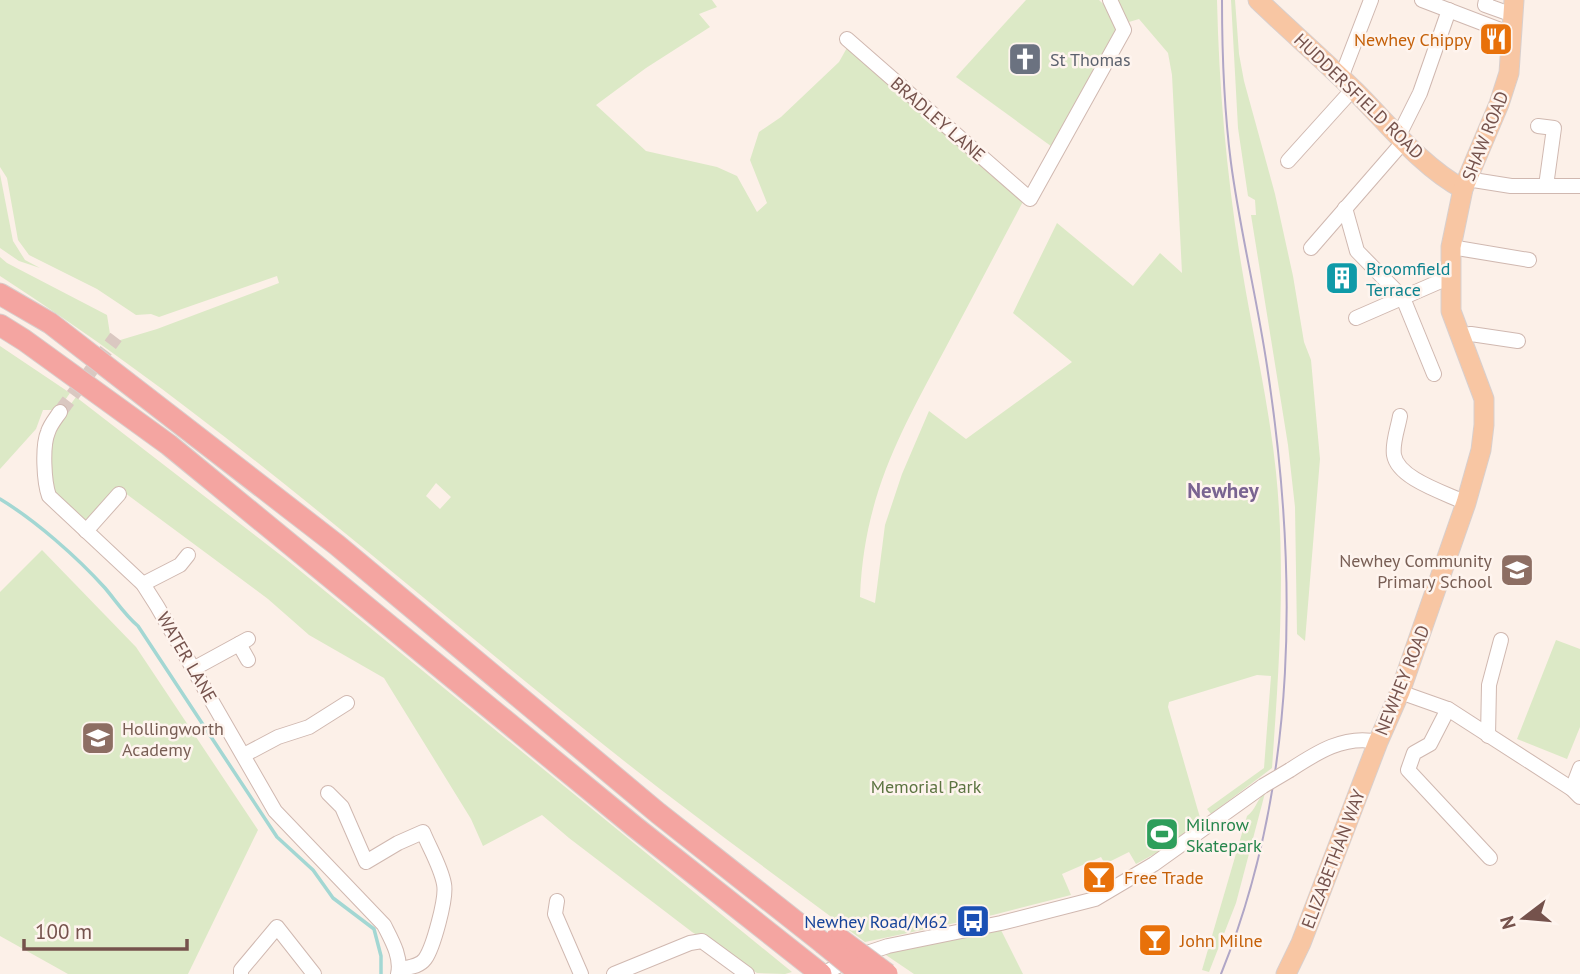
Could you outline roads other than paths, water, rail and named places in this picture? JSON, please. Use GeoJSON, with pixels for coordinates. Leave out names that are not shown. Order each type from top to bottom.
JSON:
{"type":"FeatureCollection","features":[{"type":"Feature","properties":{"kind":"highway"},"geometry":{"type":"LineString","coordinates":[[0,294],[50,323],[304,519],[658,813],[830,940],[887,974]]}},
{"type":"Feature","properties":{"kind":"highway"},"geometry":{"type":"LineString","coordinates":[[0,325],[169,445],[635,827],[821,974]]}},
{"type":"Feature","properties":{"kind":"highway"},"geometry":{"type":"LineString","coordinates":[[830,940],[861,974]]}},
{"type":"Feature","properties":{"kind":"main road","name":"HUDDERSFIELD ROAD"},"geometry":{"type":"LineString","coordinates":[[1258,0],[1401,138],[1446,178],[1465,184]]}},
{"type":"Feature","properties":{"kind":"main road","name":"SHAW ROAD"},"geometry":{"type":"LineString","coordinates":[[1465,184],[1510,73],[1513,16]]}},
{"type":"Feature","properties":{"kind":"main road","name":"NEWHEY ROAD"},"geometry":{"type":"LineString","coordinates":[[1378,742],[1400,692],[1466,503],[1480,450],[1485,411],[1477,380],[1451,311],[1451,247],[1465,184]]}},
{"type":"Feature","properties":{"kind":"main road","name":"ELIZABETHAN WAY"},"geometry":{"type":"LineString","coordinates":[[1286,974],[1301,943],[1378,742]]}},
{"type":"Feature","properties":{"kind":"street","name":"BRADLEY LANE"},"geometry":{"type":"LineString","coordinates":[[847,39],[1030,199],[1124,30],[1110,0]]}},
{"type":"Feature","properties":{"kind":"street"},"geometry":{"type":"LineString","coordinates":[[1288,160],[1347,84],[1371,0]]}},
{"type":"Feature","properties":{"kind":"street"},"geometry":{"type":"LineString","coordinates":[[1422,0],[1449,10],[1513,16]]}},
{"type":"Feature","properties":{"kind":"street"},"geometry":{"type":"LineString","coordinates":[[1486,0],[1485,5],[1513,16]]}},
{"type":"Feature","properties":{"kind":"street"},"geometry":{"type":"LineString","coordinates":[[1311,248],[1401,138],[1449,10]]}},
{"type":"Feature","properties":{"kind":"street"},"geometry":{"type":"LineString","coordinates":[[1538,126],[1554,128],[1546,186]]}},
{"type":"Feature","properties":{"kind":"street"},"geometry":{"type":"LineString","coordinates":[[1465,184],[1580,186]]}},
{"type":"Feature","properties":{"kind":"street"},"geometry":{"type":"LineString","coordinates":[[1345,208],[1357,251],[1403,298],[1434,374]]}},
{"type":"Feature","properties":{"kind":"street"},"geometry":{"type":"LineString","coordinates":[[1451,247],[1530,260]]}},
{"type":"Feature","properties":{"kind":"street"},"geometry":{"type":"LineString","coordinates":[[1356,318],[1450,277]]}},
{"type":"Feature","properties":{"kind":"street"},"geometry":{"type":"LineString","coordinates":[[1459,335],[1471,334],[1518,341]]}},
{"type":"Feature","properties":{"kind":"street","name":"WATER LANE"},"geometry":{"type":"LineString","coordinates":[[60,412],[45,442],[46,488],[50,496],[143,584],[275,811],[384,925],[394,943],[399,972]]}},
{"type":"Feature","properties":{"kind":"street"},"geometry":{"type":"LineString","coordinates":[[1400,416],[1393,452],[1397,466],[1411,477],[1466,503]]}},
{"type":"Feature","properties":{"kind":"street"},"geometry":{"type":"LineString","coordinates":[[86,531],[118,494]]}},
{"type":"Feature","properties":{"kind":"street"},"geometry":{"type":"LineString","coordinates":[[143,584],[180,565],[188,555]]}},
{"type":"Feature","properties":{"kind":"street"},"geometry":{"type":"LineString","coordinates":[[1489,736],[1489,685],[1501,640]]}},
{"type":"Feature","properties":{"kind":"street"},"geometry":{"type":"LineString","coordinates":[[193,670],[244,641],[248,660]]}},
{"type":"Feature","properties":{"kind":"street"},"geometry":{"type":"LineString","coordinates":[[1400,692],[1448,709],[1576,793],[1580,768]]}},
{"type":"Feature","properties":{"kind":"street"},"geometry":{"type":"LineString","coordinates":[[244,755],[278,737],[309,727],[346,703]]}},
{"type":"Feature","properties":{"kind":"street"},"geometry":{"type":"LineString","coordinates":[[1448,709],[1430,744],[1414,753],[1408,770],[1490,858]]}},
{"type":"Feature","properties":{"kind":"street","name":"NEWHEY ROAD"},"geometry":{"type":"LineString","coordinates":[[821,974],[858,956],[888,946],[1002,923],[1095,898],[1154,864],[1264,786],[1317,753],[1358,740],[1378,742]]}},
{"type":"Feature","properties":{"kind":"street"},"geometry":{"type":"LineString","coordinates":[[328,793],[342,807],[366,862],[397,843],[423,832],[444,882],[445,893],[425,960],[399,972]]}},
{"type":"Feature","properties":{"kind":"street"},"geometry":{"type":"LineString","coordinates":[[557,901],[555,914],[581,974]]}},
{"type":"Feature","properties":{"kind":"street"},"geometry":{"type":"LineString","coordinates":[[241,974],[241,970],[273,923],[314,974]]}},
{"type":"Feature","properties":{"kind":"street"},"geometry":{"type":"LineString","coordinates":[[614,974],[690,943],[702,941],[747,974]]}},
{"type":"Feature","properties":{"kind":"waterway"},"geometry":{"type":"LineString","coordinates":[[0,499],[27,517],[69,552],[138,626],[277,837],[313,870],[333,898],[374,929],[381,956],[381,974]]}},
{"type":"Feature","properties":{"kind":"tunnel"},"geometry":{"type":"LineString","coordinates":[[60,412],[116,337]]}},
{"type":"Feature","properties":{"kind":"tram line"},"geometry":{"type":"LineString","coordinates":[[1221,974],[1247,901],[1265,826],[1278,751],[1285,674],[1287,597],[1277,442],[1263,341],[1239,214],[1229,143],[1222,0]]}},
{"type":"Feature","properties":{"kind":"place","name":"Newhey Chippy"},"geometry":{"type":"Point","coordinates":[1496,39]}},
{"type":"Feature","properties":{"kind":"place","name":"St Thomas"},"geometry":{"type":"Point","coordinates":[1025,59]}},
{"type":"Feature","properties":{"kind":"place","name":"Broomfield Terrace"},"geometry":{"type":"Point","coordinates":[1342,278]}},
{"type":"Feature","properties":{"kind":"place","name":"Newhey Community Primary School"},"geometry":{"type":"Point","coordinates":[1517,570]}},
{"type":"Feature","properties":{"kind":"place","name":"Hollingworth Academy"},"geometry":{"type":"Point","coordinates":[98,738]}},
{"type":"Feature","properties":{"kind":"place","name":"Milnrow Skatepark"},"geometry":{"type":"Point","coordinates":[1162,834]}},
{"type":"Feature","properties":{"kind":"place","name":"Free Trade"},"geometry":{"type":"Point","coordinates":[1099,877]}},
{"type":"Feature","properties":{"kind":"place","name":"Newhey Road/M62"},"geometry":{"type":"Point","coordinates":[973,921]}},
{"type":"Feature","properties":{"kind":"place","name":"John Milne"},"geometry":{"type":"Point","coordinates":[1155,940]}},
{"type":"Feature","properties":{"kind":"district","name":"Newhey"},"geometry":{"type":"Point","coordinates":[1223,490]}},
{"type":"Feature","properties":{"kind":"park label","name":"Memorial Park"},"geometry":{"type":"Point","coordinates":[926,786]}}]}
